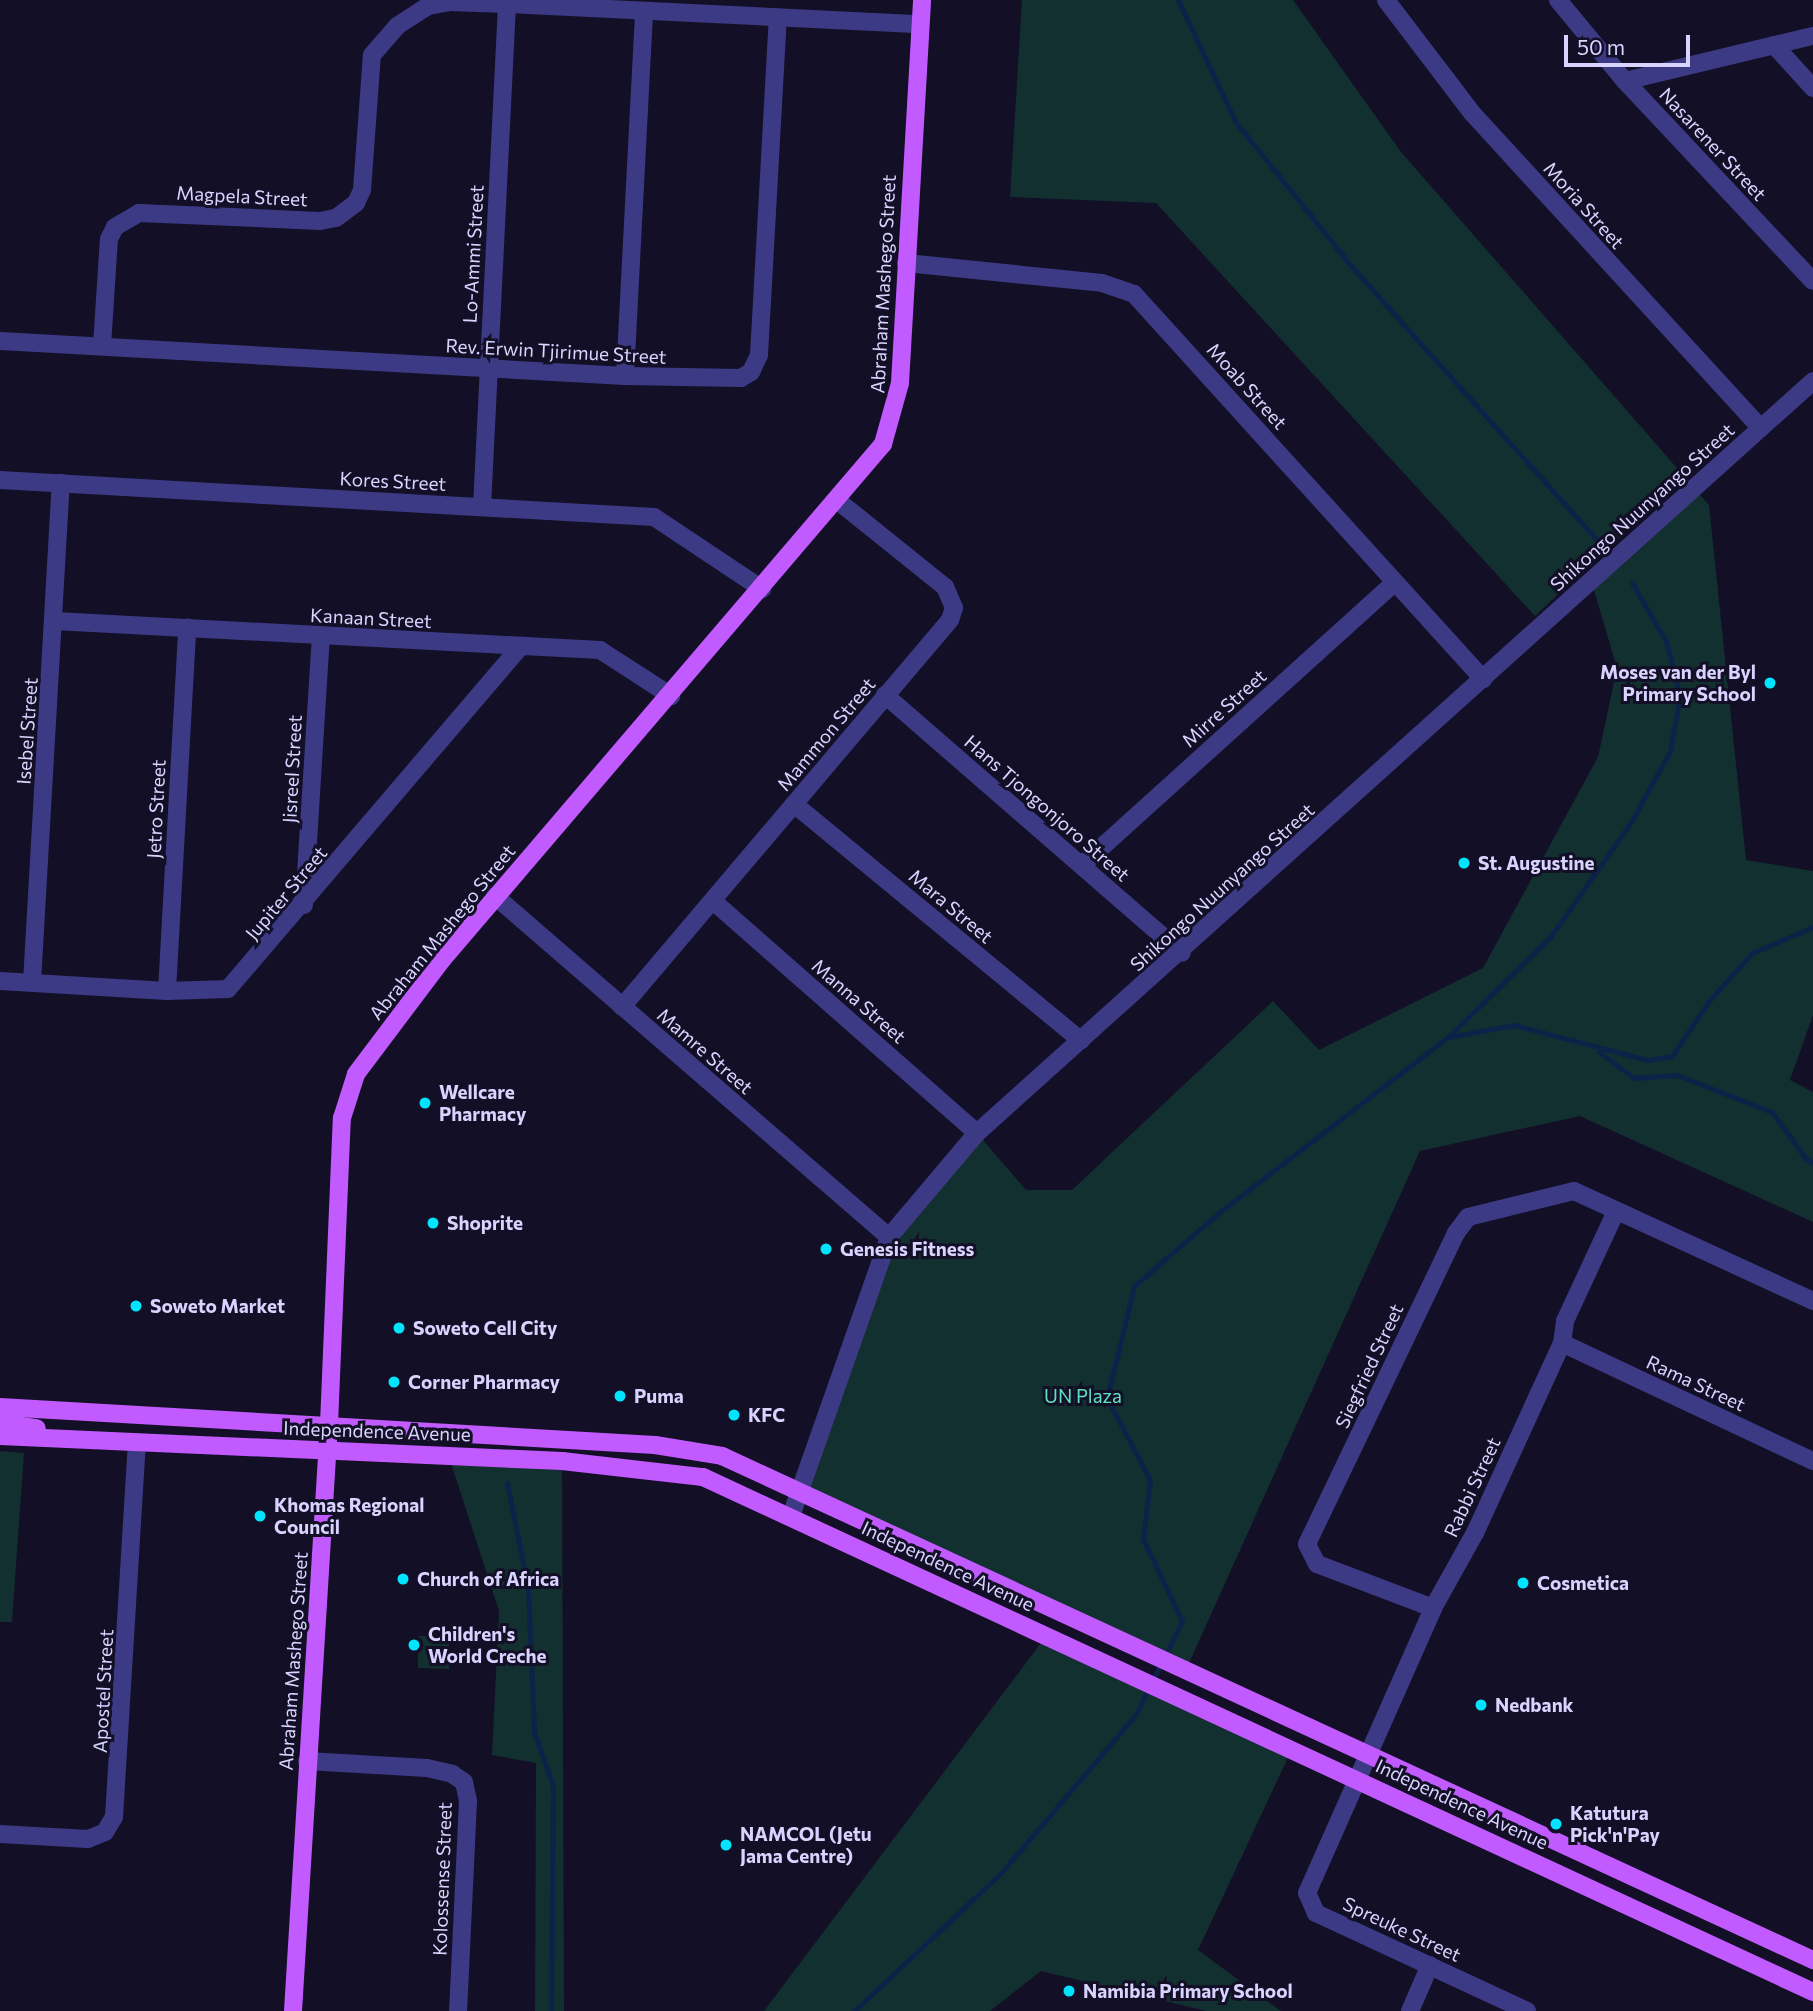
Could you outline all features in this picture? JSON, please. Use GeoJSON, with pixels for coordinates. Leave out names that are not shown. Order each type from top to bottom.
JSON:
{"type":"FeatureCollection","features":[{"type":"Feature","properties":{"kind":"main road","name":"Abraham Mashego Street"},"geometry":{"type":"LineString","coordinates":[[293,2011],[329,1424],[342,1118],[356,1074],[495,896],[671,696],[838,501],[883,444],[895,413],[922,0]]}},
{"type":"Feature","properties":{"kind":"main road","name":"Independence Avenue"},"geometry":{"type":"LineString","coordinates":[[0,1407],[329,1424],[682,1448],[722,1456],[1370,1759],[1813,1961]]}},
{"type":"Feature","properties":{"kind":"main road"},"geometry":{"type":"LineString","coordinates":[[0,1423],[117,1442]]}},
{"type":"Feature","properties":{"kind":"main road","name":"Independence Avenue"},"geometry":{"type":"LineString","coordinates":[[0,1436],[655,1468],[703,1477],[1813,1992]]}},
{"type":"Feature","properties":{"kind":"street","name":"Moria Street"},"geometry":{"type":"LineString","coordinates":[[1386,0],[1473,114],[1761,428]]}},
{"type":"Feature","properties":{"kind":"street","name":"Nasarener Street"},"geometry":{"type":"LineString","coordinates":[[1558,0],[1625,81],[1813,281]]}},
{"type":"Feature","properties":{"kind":"street","name":"Magpela Street"},"geometry":{"type":"LineString","coordinates":[[102,346],[108,246],[115,227],[139,212],[320,221],[335,218],[356,203],[362,190],[372,55],[382,40],[428,6],[451,2],[507,4],[920,24]]}},
{"type":"Feature","properties":{"kind":"street","name":"Lo-Ammi Street"},"geometry":{"type":"LineString","coordinates":[[482,507],[507,4]]}},
{"type":"Feature","properties":{"kind":"street"},"geometry":{"type":"LineString","coordinates":[[625,376],[644,11]]}},
{"type":"Feature","properties":{"kind":"street","name":"Rev. Erwin Tjirimue Street"},"geometry":{"type":"LineString","coordinates":[[0,341],[625,376],[728,381],[741,378],[756,365],[778,18]]}},
{"type":"Feature","properties":{"kind":"street"},"geometry":{"type":"LineString","coordinates":[[1625,81],[1813,36]]}},
{"type":"Feature","properties":{"kind":"street"},"geometry":{"type":"LineString","coordinates":[[1774,46],[1813,88]]}},
{"type":"Feature","properties":{"kind":"street","name":"Moab Street"},"geometry":{"type":"LineString","coordinates":[[906,264],[1102,283],[1134,293],[1483,680]]}},
{"type":"Feature","properties":{"kind":"street","name":"Shikongo Nuunyango Street"},"geometry":{"type":"LineString","coordinates":[[790,1516],[889,1237],[976,1133],[1182,953],[1813,381]]}},
{"type":"Feature","properties":{"kind":"street","name":"Kores Street"},"geometry":{"type":"LineString","coordinates":[[0,480],[654,517],[762,589]]}},
{"type":"Feature","properties":{"kind":"street","name":"Isebel Street"},"geometry":{"type":"LineString","coordinates":[[32,982],[61,483]]}},
{"type":"Feature","properties":{"kind":"street","name":"Mammon Street"},"geometry":{"type":"LineString","coordinates":[[622,1007],[885,695],[945,628],[954,608],[951,596],[838,501]]}},
{"type":"Feature","properties":{"kind":"street","name":"Mirre Street"},"geometry":{"type":"LineString","coordinates":[[1082,865],[1394,583]]}},
{"type":"Feature","properties":{"kind":"street","name":"Kanaan Street"},"geometry":{"type":"LineString","coordinates":[[55,621],[607,652],[671,696]]}},
{"type":"Feature","properties":{"kind":"street","name":"Jetro Street"},"geometry":{"type":"LineString","coordinates":[[167,991],[187,628]]}},
{"type":"Feature","properties":{"kind":"street","name":"Jisreel Street"},"geometry":{"type":"LineString","coordinates":[[304,905],[320,637]]}},
{"type":"Feature","properties":{"kind":"street","name":"Jupiter Street"},"geometry":{"type":"LineString","coordinates":[[0,981],[167,991],[228,989],[304,905],[521,646]]}},
{"type":"Feature","properties":{"kind":"street","name":"Hans Tjongonjoro Street"},"geometry":{"type":"LineString","coordinates":[[885,695],[1182,953]]}},
{"type":"Feature","properties":{"kind":"street","name":"Mara Street"},"geometry":{"type":"LineString","coordinates":[[794,804],[1081,1041]]}},
{"type":"Feature","properties":{"kind":"street","name":"Mamre Street"},"geometry":{"type":"LineString","coordinates":[[495,896],[889,1237]]}},
{"type":"Feature","properties":{"kind":"street","name":"Manna Street"},"geometry":{"type":"LineString","coordinates":[[713,901],[976,1133]]}},
{"type":"Feature","properties":{"kind":"street","name":"Siegfried Street"},"geometry":{"type":"LineString","coordinates":[[1433,1608],[1317,1564],[1307,1544],[1461,1223],[1480,1211],[1566,1191],[1616,1211]]}},
{"type":"Feature","properties":{"kind":"street"},"geometry":{"type":"LineString","coordinates":[[1616,1211],[1813,1301]]}},
{"type":"Feature","properties":{"kind":"street","name":"Rabbi Street"},"geometry":{"type":"LineString","coordinates":[[1360,1780],[1433,1608],[1475,1533],[1562,1343],[1565,1321],[1616,1211]]}},
{"type":"Feature","properties":{"kind":"street","name":"Rama Street"},"geometry":{"type":"LineString","coordinates":[[1562,1343],[1813,1461]]}},
{"type":"Feature","properties":{"kind":"street","name":"Apostel Street"},"geometry":{"type":"LineString","coordinates":[[0,1834],[89,1839],[105,1832],[114,1817],[137,1443]]}},
{"type":"Feature","properties":{"kind":"street","name":"Kolossense Street"},"geometry":{"type":"LineString","coordinates":[[307,1761],[427,1768],[452,1774],[464,1782],[468,1801],[458,2011]]}},
{"type":"Feature","properties":{"kind":"street","name":"Spreuke Street"},"geometry":{"type":"LineString","coordinates":[[1360,1780],[1308,1899],[1316,1913],[1527,2011]]}},
{"type":"Feature","properties":{"kind":"street"},"geometry":{"type":"LineString","coordinates":[[1410,2011],[1430,1965]]}},
{"type":"Feature","properties":{"kind":"green space"},"geometry":{"type":"Polygon","coordinates":[[[1022,0],[1293,0],[1401,152],[1684,476],[1535,616],[1156,203],[1010,197],[1022,0]]]}},
{"type":"Feature","properties":{"kind":"green space","name":"UN Plaza"},"geometry":{"type":"Polygon","coordinates":[[[1692,486],[1709,505],[1746,860],[1813,871],[1813,1015],[1790,1080],[1813,1092],[1813,1222],[1580,1116],[1420,1151],[1185,1672],[799,1492],[883,1249],[977,1133],[1026,1190],[1072,1190],[1273,1001],[1319,1050],[1483,968],[1598,757],[1617,668],[1591,580],[1692,486]]]}},
{"type":"Feature","properties":{"kind":"green space"},"geometry":{"type":"Polygon","coordinates":[[[0,1451],[24,1453],[12,1622],[0,1622],[0,1451]]]}},
{"type":"Feature","properties":{"kind":"green space"},"geometry":{"type":"Polygon","coordinates":[[[449,1457],[562,1463],[564,2011],[535,2011],[536,1763],[492,1755],[499,1611],[449,1457]]]}},
{"type":"Feature","properties":{"kind":"green space"},"geometry":{"type":"Polygon","coordinates":[[[1047,1635],[1292,1749],[1198,1950],[1281,2011],[1206,2011],[1041,1971],[990,2011],[764,2011],[1047,1635]]]}},
{"type":"Feature","properties":{"kind":"green space"},"geometry":{"type":"Polygon","coordinates":[[[418,1636],[449,1636],[449,1669],[418,1668],[418,1636]]]}},
{"type":"Feature","properties":{"kind":"waterway"},"geometry":{"type":"LineString","coordinates":[[1178,0],[1235,121],[1352,267],[1605,549]]}},
{"type":"Feature","properties":{"kind":"waterway"},"geometry":{"type":"LineString","coordinates":[[854,2011],[1000,1874],[1136,1714],[1182,1621],[1143,1539],[1150,1480],[1107,1398],[1134,1286],[1221,1211],[1448,1037],[1551,936],[1631,822],[1670,751],[1680,696],[1666,641],[1632,583]]}},
{"type":"Feature","properties":{"kind":"waterway"},"geometry":{"type":"LineString","coordinates":[[1449,1037],[1514,1025],[1647,1060],[1672,1056],[1709,1001],[1752,953],[1813,927]]}},
{"type":"Feature","properties":{"kind":"waterway"},"geometry":{"type":"LineString","coordinates":[[1599,1052],[1634,1078],[1677,1075],[1772,1112],[1806,1159],[1813,1163]]}},
{"type":"Feature","properties":{"kind":"waterway"},"geometry":{"type":"LineString","coordinates":[[507,1483],[528,1587],[534,1732],[553,1786],[551,2011]]}},
{"type":"Feature","properties":{"kind":"place","name":"Moses van der Byl Primary School"},"geometry":{"type":"Point","coordinates":[1770,683]}},
{"type":"Feature","properties":{"kind":"place","name":"St. Augustine"},"geometry":{"type":"Point","coordinates":[1464,863]}},
{"type":"Feature","properties":{"kind":"place","name":"Wellcare Pharmacy"},"geometry":{"type":"Point","coordinates":[425,1103]}},
{"type":"Feature","properties":{"kind":"place","name":"Shoprite"},"geometry":{"type":"Point","coordinates":[433,1223]}},
{"type":"Feature","properties":{"kind":"place","name":"Genesis Fitness"},"geometry":{"type":"Point","coordinates":[826,1249]}},
{"type":"Feature","properties":{"kind":"place","name":"Soweto Market"},"geometry":{"type":"Point","coordinates":[136,1306]}},
{"type":"Feature","properties":{"kind":"place","name":"Soweto Cell City"},"geometry":{"type":"Point","coordinates":[399,1328]}},
{"type":"Feature","properties":{"kind":"place","name":"Corner Pharmacy"},"geometry":{"type":"Point","coordinates":[394,1382]}},
{"type":"Feature","properties":{"kind":"place","name":"Puma"},"geometry":{"type":"Point","coordinates":[620,1396]}},
{"type":"Feature","properties":{"kind":"place","name":"KFC"},"geometry":{"type":"Point","coordinates":[734,1415]}},
{"type":"Feature","properties":{"kind":"place","name":"Khomas Regional Council"},"geometry":{"type":"Point","coordinates":[260,1516]}},
{"type":"Feature","properties":{"kind":"place","name":"Church of Africa"},"geometry":{"type":"Point","coordinates":[403,1579]}},
{"type":"Feature","properties":{"kind":"place","name":"Cosmetica"},"geometry":{"type":"Point","coordinates":[1523,1583]}},
{"type":"Feature","properties":{"kind":"place","name":"Children's World Creche"},"geometry":{"type":"Point","coordinates":[414,1645]}},
{"type":"Feature","properties":{"kind":"place","name":"Nedbank"},"geometry":{"type":"Point","coordinates":[1481,1705]}},
{"type":"Feature","properties":{"kind":"place","name":"Katutura Pick'n'Pay"},"geometry":{"type":"Point","coordinates":[1556,1824]}},
{"type":"Feature","properties":{"kind":"place","name":"NAMCOL (Jetu Jama Centre)"},"geometry":{"type":"Point","coordinates":[726,1845]}},
{"type":"Feature","properties":{"kind":"place","name":"Namibia Primary School"},"geometry":{"type":"Point","coordinates":[1069,1991]}}]}
